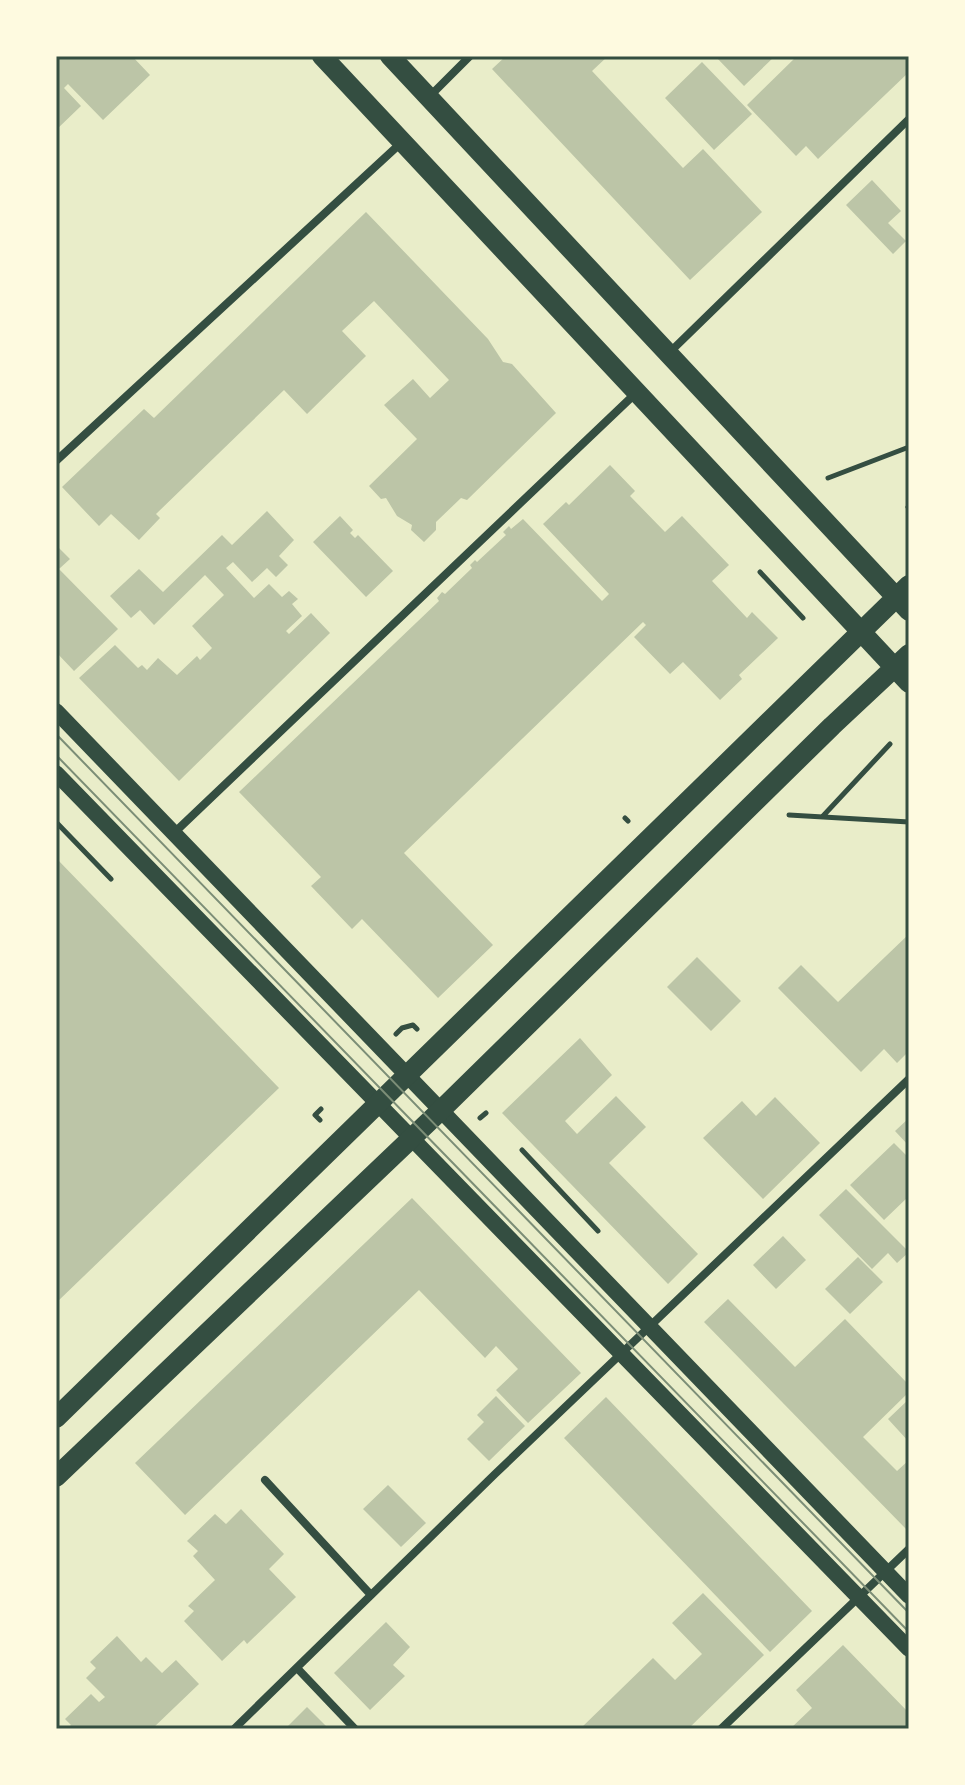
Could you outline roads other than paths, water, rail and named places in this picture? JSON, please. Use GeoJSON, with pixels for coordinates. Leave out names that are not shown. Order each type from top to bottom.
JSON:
{"type":"FeatureCollection","features":[{"type":"Feature","properties":{"kind":"main road"},"geometry":{"type":"LineString","coordinates":[[322,56],[861,632],[902,661],[909,683]]}},
{"type":"Feature","properties":{"kind":"main road"},"geometry":{"type":"LineString","coordinates":[[58,1412],[861,632],[905,598],[390,56]]}},
{"type":"Feature","properties":{"kind":"main road"},"geometry":{"type":"LineString","coordinates":[[56,1477],[440,1111],[902,661]]}},
{"type":"Feature","properties":{"kind":"main road"},"geometry":{"type":"LineString","coordinates":[[56,711],[909,1596]]}},
{"type":"Feature","properties":{"kind":"main road"},"geometry":{"type":"LineString","coordinates":[[56,773],[909,1649]]}},
{"type":"Feature","properties":{"kind":"street"},"geometry":{"type":"LineString","coordinates":[[428,97],[470,56]]}},
{"type":"Feature","properties":{"kind":"street"},"geometry":{"type":"LineString","coordinates":[[669,353],[909,119]]}},
{"type":"Feature","properties":{"kind":"street"},"geometry":{"type":"LineString","coordinates":[[56,461],[403,141]]}},
{"type":"Feature","properties":{"kind":"street"},"geometry":{"type":"LineString","coordinates":[[174,833],[638,392]]}},
{"type":"Feature","properties":{"kind":"street"},"geometry":{"type":"LineString","coordinates":[[234,1729],[909,1079]]}},
{"type":"Feature","properties":{"kind":"street"},"geometry":{"type":"LineString","coordinates":[[265,1480],[371,1595]]}},
{"type":"Feature","properties":{"kind":"street"},"geometry":{"type":"LineString","coordinates":[[721,1729],[909,1549]]}},
{"type":"Feature","properties":{"kind":"street"},"geometry":{"type":"LineString","coordinates":[[297,1668],[355,1729]]}},
{"type":"Feature","properties":{"kind":"tram line"},"geometry":{"type":"LineString","coordinates":[[56,734],[909,1613]]}},
{"type":"Feature","properties":{"kind":"tram line"},"geometry":{"type":"LineString","coordinates":[[56,755],[909,1632]]}}]}
